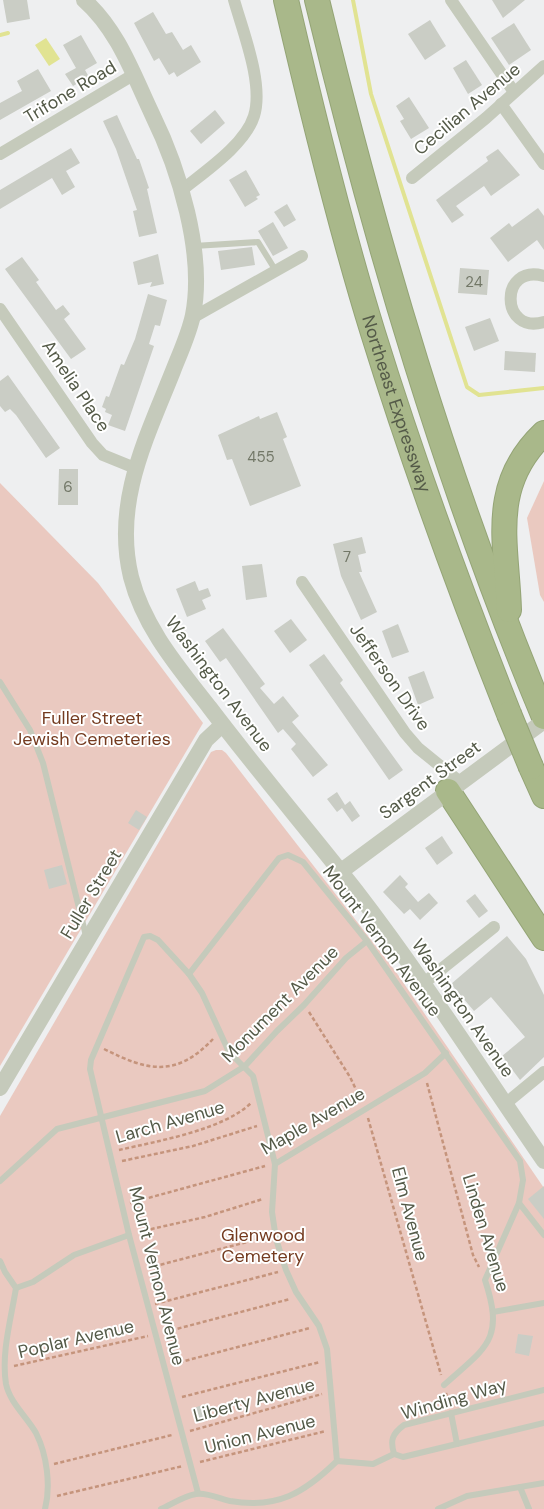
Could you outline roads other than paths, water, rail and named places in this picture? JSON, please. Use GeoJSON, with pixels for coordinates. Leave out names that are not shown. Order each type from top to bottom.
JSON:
{"type":"FeatureCollection","features":[{"type":"Feature","properties":{"kind":"highway","name":"Northeast Expressway"},"geometry":{"type":"LineString","coordinates":[[286,0],[327,170],[373,333],[439,531],[509,714],[544,796]]}},
{"type":"Feature","properties":{"kind":"highway","name":"Northeast Expressway"},"geometry":{"type":"LineString","coordinates":[[317,0],[361,175],[404,326],[463,506],[540,707]]}},
{"type":"Feature","properties":{"kind":"highway"},"geometry":{"type":"LineString","coordinates":[[509,630],[508,580],[503,544],[504,515],[515,474],[528,451],[544,433]]}},
{"type":"Feature","properties":{"kind":"highway"},"geometry":{"type":"LineString","coordinates":[[454,787],[544,938]]}},
{"type":"Feature","properties":{"kind":"street","name":"Washington Avenue"},"geometry":{"type":"LineString","coordinates":[[84,0],[110,29],[162,134],[182,190],[192,246],[195,288],[192,318],[135,468],[128,493],[125,530],[127,555],[134,588],[147,619],[161,644],[222,725],[340,872],[424,983],[544,1161]]}},
{"type":"Feature","properties":{"kind":"street"},"geometry":{"type":"LineString","coordinates":[[182,190],[243,136],[254,117],[257,97],[253,73],[234,0]]}},
{"type":"Feature","properties":{"kind":"street"},"geometry":{"type":"LineString","coordinates":[[451,0],[514,92]]}},
{"type":"Feature","properties":{"kind":"street","name":"Cecilian Avenue"},"geometry":{"type":"LineString","coordinates":[[412,178],[544,66]]}},
{"type":"Feature","properties":{"kind":"street","name":"Trifone Road"},"geometry":{"type":"LineString","coordinates":[[0,154],[133,75]]}},
{"type":"Feature","properties":{"kind":"street"},"geometry":{"type":"LineString","coordinates":[[501,104],[544,164]]}},
{"type":"Feature","properties":{"kind":"street"},"geometry":{"type":"LineString","coordinates":[[192,318],[302,256]]}},
{"type":"Feature","properties":{"kind":"street"},"geometry":{"type":"LineString","coordinates":[[544,276],[528,275],[518,281],[512,290],[510,301],[513,311],[519,319],[534,324],[544,322]]}},
{"type":"Feature","properties":{"kind":"street","name":"Amelia Place"},"geometry":{"type":"LineString","coordinates":[[0,309],[92,443],[103,455],[135,468]]}},
{"type":"Feature","properties":{"kind":"street","name":"Jefferson Drive"},"geometry":{"type":"LineString","coordinates":[[302,582],[405,733],[454,787]]}},
{"type":"Feature","properties":{"kind":"street","name":"Sargent Street"},"geometry":{"type":"LineString","coordinates":[[340,872],[544,721]]}},
{"type":"Feature","properties":{"kind":"street","name":"Fuller Street"},"geometry":{"type":"LineString","coordinates":[[0,1088],[206,740],[222,725]]}},
{"type":"Feature","properties":{"kind":"street"},"geometry":{"type":"LineString","coordinates":[[424,983],[494,927]]}},
{"type":"Feature","properties":{"kind":"street"},"geometry":{"type":"LineString","coordinates":[[505,1104],[544,1072]]}},
{"type":"Feature","properties":{"kind":"lane"},"geometry":{"type":"LineString","coordinates":[[192,246],[258,242],[276,271]]}},
{"type":"Feature","properties":{"kind":"lane"},"geometry":{"type":"LineString","coordinates":[[0,682],[30,730],[43,763],[87,940]]}},
{"type":"Feature","properties":{"kind":"lane","name":"Mount Vernon Avenue"},"geometry":{"type":"LineString","coordinates":[[198,1493],[129,1235],[124,1204],[90,1069],[144,937],[150,936],[158,940],[189,974],[279,858],[288,855],[303,862],[367,941],[520,1161],[523,1180],[519,1203],[485,1280]]}},
{"type":"Feature","properties":{"kind":"lane","name":"Monument Avenue"},"geometry":{"type":"LineString","coordinates":[[0,1182],[57,1129],[205,1092],[245,1066],[346,958],[367,941]]}},
{"type":"Feature","properties":{"kind":"lane"},"geometry":{"type":"LineString","coordinates":[[189,974],[202,993],[229,1052],[253,1076],[275,1164],[272,1196],[276,1234],[286,1270],[299,1296],[318,1326],[329,1360],[337,1462]]}},
{"type":"Feature","properties":{"kind":"lane","name":"Maple Avenue"},"geometry":{"type":"LineString","coordinates":[[275,1164],[425,1073],[446,1053]]}},
{"type":"Feature","properties":{"kind":"lane"},"geometry":{"type":"LineString","coordinates":[[519,1203],[544,1235]]}},
{"type":"Feature","properties":{"kind":"lane"},"geometry":{"type":"LineString","coordinates":[[16,1288],[33,1282],[74,1255],[129,1235]]}},
{"type":"Feature","properties":{"kind":"lane"},"geometry":{"type":"LineString","coordinates":[[0,1261],[16,1288],[4,1368],[6,1386],[13,1401],[36,1434],[45,1466],[48,1497],[45,1509]]}},
{"type":"Feature","properties":{"kind":"lane","name":"Linden Avenue"},"geometry":{"type":"LineString","coordinates":[[444,1385],[483,1351],[490,1339],[494,1323],[485,1280]]}},
{"type":"Feature","properties":{"kind":"lane"},"geometry":{"type":"LineString","coordinates":[[493,1312],[544,1303]]}},
{"type":"Feature","properties":{"kind":"lane","name":"Winding Way"},"geometry":{"type":"LineString","coordinates":[[394,1454],[391,1443],[395,1432],[404,1426],[544,1390]]}},
{"type":"Feature","properties":{"kind":"lane"},"geometry":{"type":"LineString","coordinates":[[451,1413],[457,1444]]}},
{"type":"Feature","properties":{"kind":"lane"},"geometry":{"type":"LineString","coordinates":[[160,1509],[198,1493],[250,1505],[268,1505],[301,1491],[337,1462],[373,1464],[394,1454],[403,1457],[544,1423]]}},
{"type":"Feature","properties":{"kind":"lane"},"geometry":{"type":"LineString","coordinates":[[439,1509],[467,1496],[544,1483]]}},
{"type":"Feature","properties":{"kind":"lane"},"geometry":{"type":"LineString","coordinates":[[520,1487],[529,1509]]}},
{"type":"Feature","properties":{"kind":"waterway"},"geometry":{"type":"LineString","coordinates":[[353,0],[371,94],[467,387],[479,395],[544,388]]}},
{"type":"Feature","properties":{"kind":"waterway"},"geometry":{"type":"LineString","coordinates":[[0,35],[8,33]]}},
{"type":"Feature","properties":{"kind":"park label","name":"Fuller Street Jewish Cemeteries"},"geometry":{"type":"Point","coordinates":[92,728]}},
{"type":"Feature","properties":{"kind":"park label","name":"Glenwood Cemetery"},"geometry":{"type":"Point","coordinates":[263,1245]}}]}
